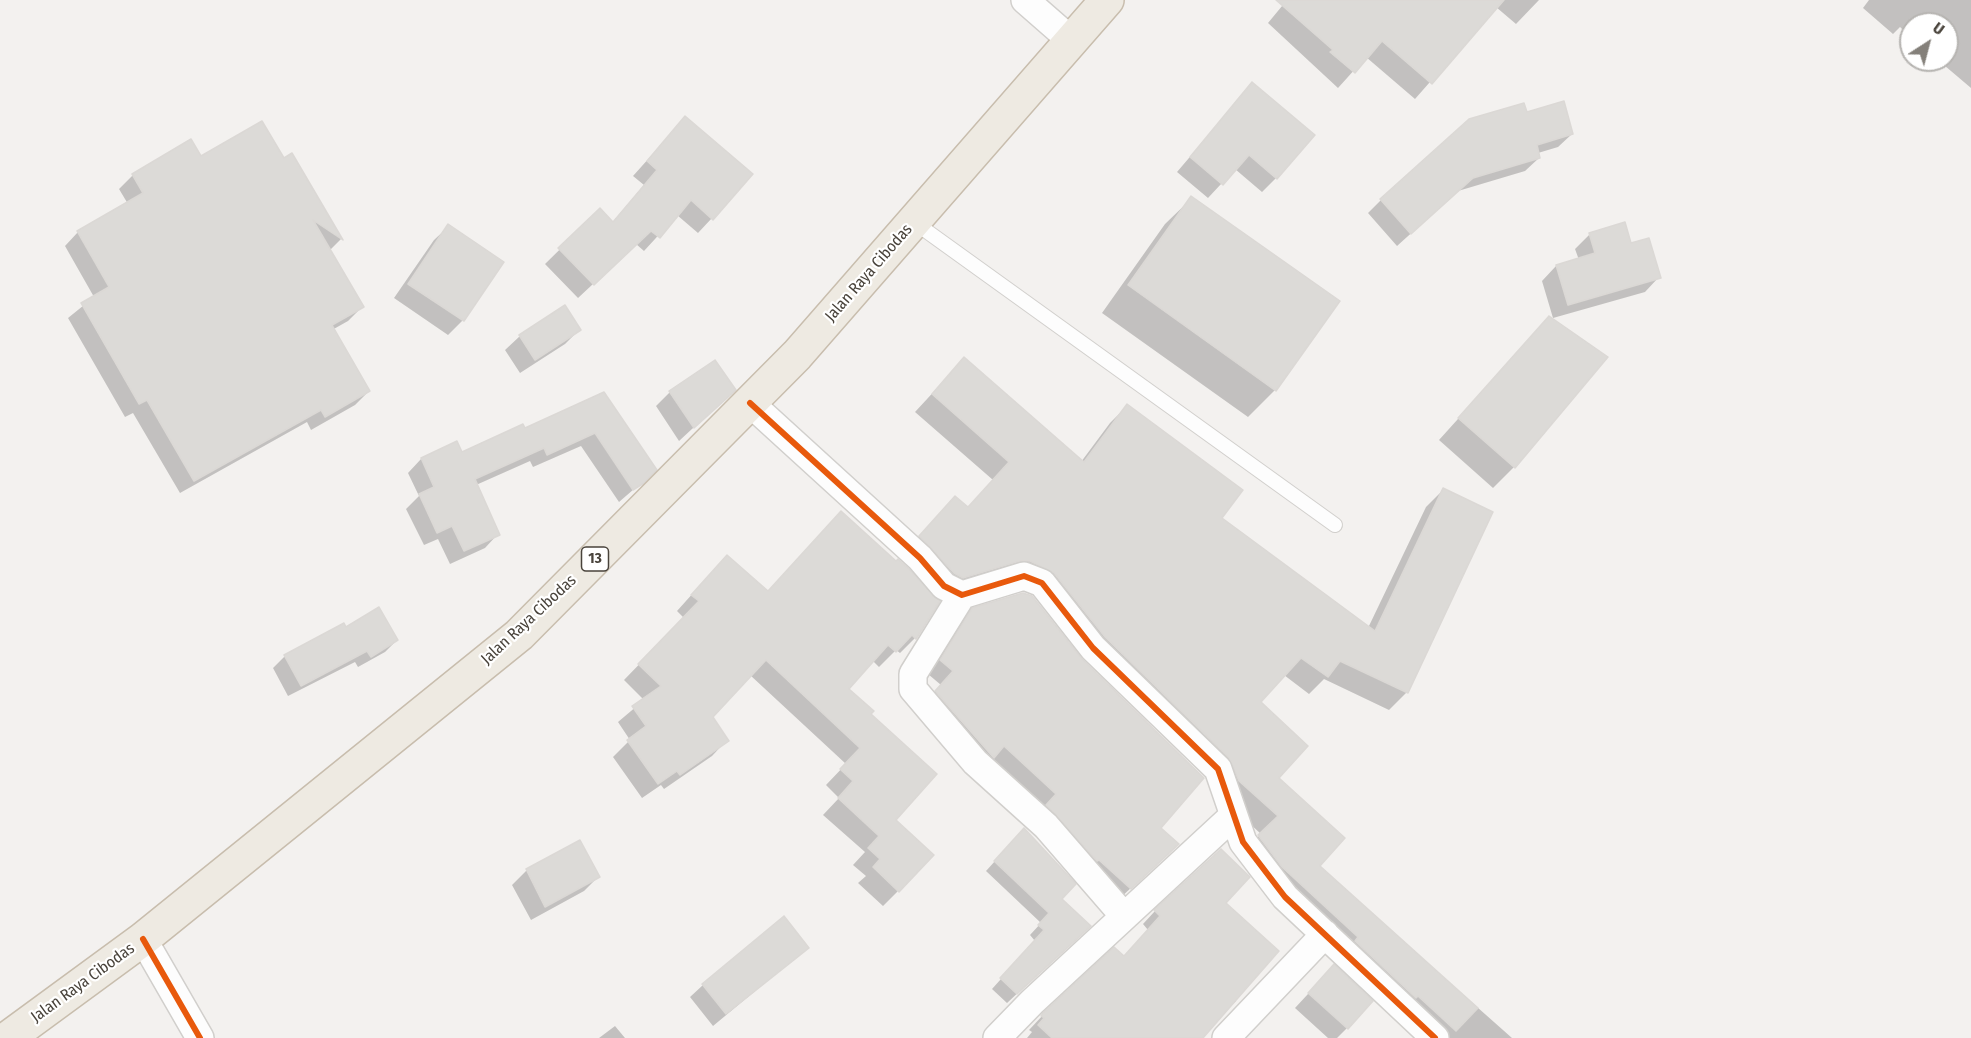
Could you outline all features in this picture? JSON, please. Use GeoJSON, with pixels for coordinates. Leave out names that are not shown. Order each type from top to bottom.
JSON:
{"type":"FeatureCollection","features":[{"type":"Feature","properties":{"kind":"highway","name":"Jalan Raya Cibodas"},"geometry":{"type":"LineString","coordinates":[[8,1038],[143,939],[519,635],[797,355],[1107,0]]}},
{"type":"Feature","properties":{"kind":"street"},"geometry":{"type":"LineString","coordinates":[[1025,0],[1072,42]]}},
{"type":"Feature","properties":{"kind":"street"},"geometry":{"type":"LineString","coordinates":[[750,403],[920,558],[944,586],[962,595]]}},
{"type":"Feature","properties":{"kind":"street"},"geometry":{"type":"LineString","coordinates":[[1124,916],[1046,826],[975,762],[913,689],[913,674],[962,595],[1024,576],[1042,583],[1094,648],[1218,769],[1243,842],[1285,897],[1435,1038]]}},
{"type":"Feature","properties":{"kind":"street"},"geometry":{"type":"LineString","coordinates":[[997,1038],[1032,1002],[1233,816]]}},
{"type":"Feature","properties":{"kind":"street"},"geometry":{"type":"LineString","coordinates":[[1226,1038],[1325,934]]}},
{"type":"Feature","properties":{"kind":"street"},"geometry":{"type":"LineString","coordinates":[[143,939],[200,1038]]}},
{"type":"Feature","properties":{"kind":"lane"},"geometry":{"type":"LineString","coordinates":[[914,222],[1335,525]]}},
{"type":"Feature","properties":{"kind":"building"},"geometry":{"type":"Polygon","coordinates":[[[1276,0],[1504,0],[1432,84],[1382,41],[1355,73],[1330,52],[1333,50],[1276,0]]]}},
{"type":"Feature","properties":{"kind":"building"},"geometry":{"type":"Polygon","coordinates":[[[1252,82],[1315,135],[1277,179],[1249,155],[1223,185],[1190,157],[1252,82]]]}},
{"type":"Feature","properties":{"kind":"building"},"geometry":{"type":"Polygon","coordinates":[[[1564,101],[1573,134],[1537,145],[1540,158],[1473,178],[1411,234],[1380,199],[1469,119],[1524,103],[1527,112],[1564,101]]]}},
{"type":"Feature","properties":{"kind":"building"},"geometry":{"type":"Polygon","coordinates":[[[685,116],[753,174],[713,220],[691,200],[660,238],[651,231],[594,285],[558,248],[600,208],[613,222],[657,170],[647,161],[685,116]]]}},
{"type":"Feature","properties":{"kind":"building"},"geometry":{"type":"Polygon","coordinates":[[[262,121],[284,158],[292,153],[343,240],[313,220],[364,307],[332,325],[370,391],[325,417],[321,410],[194,481],[147,400],[139,404],[81,303],[109,287],[77,231],[143,193],[132,174],[191,139],[201,156],[262,121]]]}},
{"type":"Feature","properties":{"kind":"building"},"geometry":{"type":"Polygon","coordinates":[[[1191,196],[1340,301],[1276,391],[1128,285],[1191,196]]]}},
{"type":"Feature","properties":{"kind":"building"},"geometry":{"type":"Polygon","coordinates":[[[1625,222],[1631,243],[1649,238],[1661,278],[1568,305],[1556,265],[1595,253],[1589,233],[1625,222]]]}},
{"type":"Feature","properties":{"kind":"building"},"geometry":{"type":"Polygon","coordinates":[[[448,224],[504,262],[464,321],[408,284],[448,224]]]}},
{"type":"Feature","properties":{"kind":"building"},"geometry":{"type":"Polygon","coordinates":[[[565,305],[581,330],[535,360],[519,335],[565,305]]]}},
{"type":"Feature","properties":{"kind":"building"},"geometry":{"type":"Polygon","coordinates":[[[1549,316],[1608,357],[1515,468],[1458,418],[1549,316]]]}},
{"type":"Feature","properties":{"kind":"building"},"geometry":{"type":"Polygon","coordinates":[[[964,357],[1084,462],[1127,404],[1243,490],[1222,518],[1375,631],[1443,488],[1493,512],[1408,693],[1340,661],[1328,677],[1301,658],[1261,702],[1308,746],[1279,778],[1345,838],[1320,866],[1478,1008],[1456,1031],[1418,996],[1416,998],[1355,941],[1358,937],[1282,867],[1258,835],[1278,816],[1239,781],[1229,758],[1105,637],[1054,573],[1030,561],[1020,561],[963,578],[954,573],[919,536],[955,496],[968,507],[1009,462],[932,394],[964,357]]]}},
{"type":"Feature","properties":{"kind":"building"},"geometry":{"type":"Polygon","coordinates":[[[715,360],[736,390],[694,428],[669,391],[715,360]]]}},
{"type":"Feature","properties":{"kind":"building"},"geometry":{"type":"Polygon","coordinates":[[[604,392],[657,470],[644,483],[633,490],[595,433],[547,455],[544,448],[475,479],[500,535],[464,551],[452,526],[437,533],[419,494],[434,487],[421,458],[457,441],[462,452],[523,424],[525,428],[604,392]]]}},
{"type":"Feature","properties":{"kind":"building"},"geometry":{"type":"Polygon","coordinates":[[[841,511],[896,561],[898,559],[909,569],[940,601],[916,639],[912,635],[896,652],[888,645],[849,689],[874,711],[871,714],[937,774],[896,820],[934,855],[899,892],[873,867],[880,859],[868,848],[879,836],[838,798],[853,781],[840,769],[860,748],[766,660],[713,717],[729,741],[680,775],[677,771],[658,784],[627,740],[646,726],[632,706],[661,686],[638,664],[699,601],[691,595],[727,555],[768,591],[841,511]]]}},
{"type":"Feature","properties":{"kind":"building"},"geometry":{"type":"Polygon","coordinates":[[[1023,593],[1032,596],[1082,659],[1204,778],[1161,828],[1179,844],[1131,889],[1099,860],[1097,861],[1046,805],[1056,794],[1004,746],[994,758],[935,691],[953,671],[940,660],[972,608],[1023,593]]]}},
{"type":"Feature","properties":{"kind":"building"},"geometry":{"type":"Polygon","coordinates":[[[379,607],[398,640],[371,657],[367,651],[301,686],[284,655],[344,623],[346,627],[379,607]]]}},
{"type":"Feature","properties":{"kind":"building"},"geometry":{"type":"Polygon","coordinates":[[[1024,828],[1076,884],[1062,899],[1091,926],[1017,994],[1000,978],[1044,930],[1038,925],[1049,913],[994,861],[1024,828]]]}},
{"type":"Feature","properties":{"kind":"building"},"geometry":{"type":"Polygon","coordinates":[[[580,840],[600,877],[545,907],[526,869],[580,840]]]}},
{"type":"Feature","properties":{"kind":"building"},"geometry":{"type":"Polygon","coordinates":[[[1221,849],[1250,877],[1226,903],[1279,951],[1203,1038],[1052,1038],[1038,1025],[1044,1018],[1041,1016],[1043,1013],[1114,947],[1124,956],[1160,916],[1154,910],[1221,849]]]}},
{"type":"Feature","properties":{"kind":"building"},"geometry":{"type":"Polygon","coordinates":[[[784,916],[809,948],[726,1014],[702,984],[784,916]]]}},
{"type":"Feature","properties":{"kind":"building"},"geometry":{"type":"Polygon","coordinates":[[[1334,964],[1373,1001],[1348,1029],[1308,993],[1334,964]]]}},
{"type":"Feature","properties":{"kind":"cycle path"},"geometry":{"type":"LineString","coordinates":[[750,403],[920,558],[944,586],[962,595],[1024,576],[1042,583],[1093,648],[1218,769],[1243,842],[1285,897],[1435,1038]]}},
{"type":"Feature","properties":{"kind":"cycle path"},"geometry":{"type":"LineString","coordinates":[[143,939],[200,1038]]}}]}
